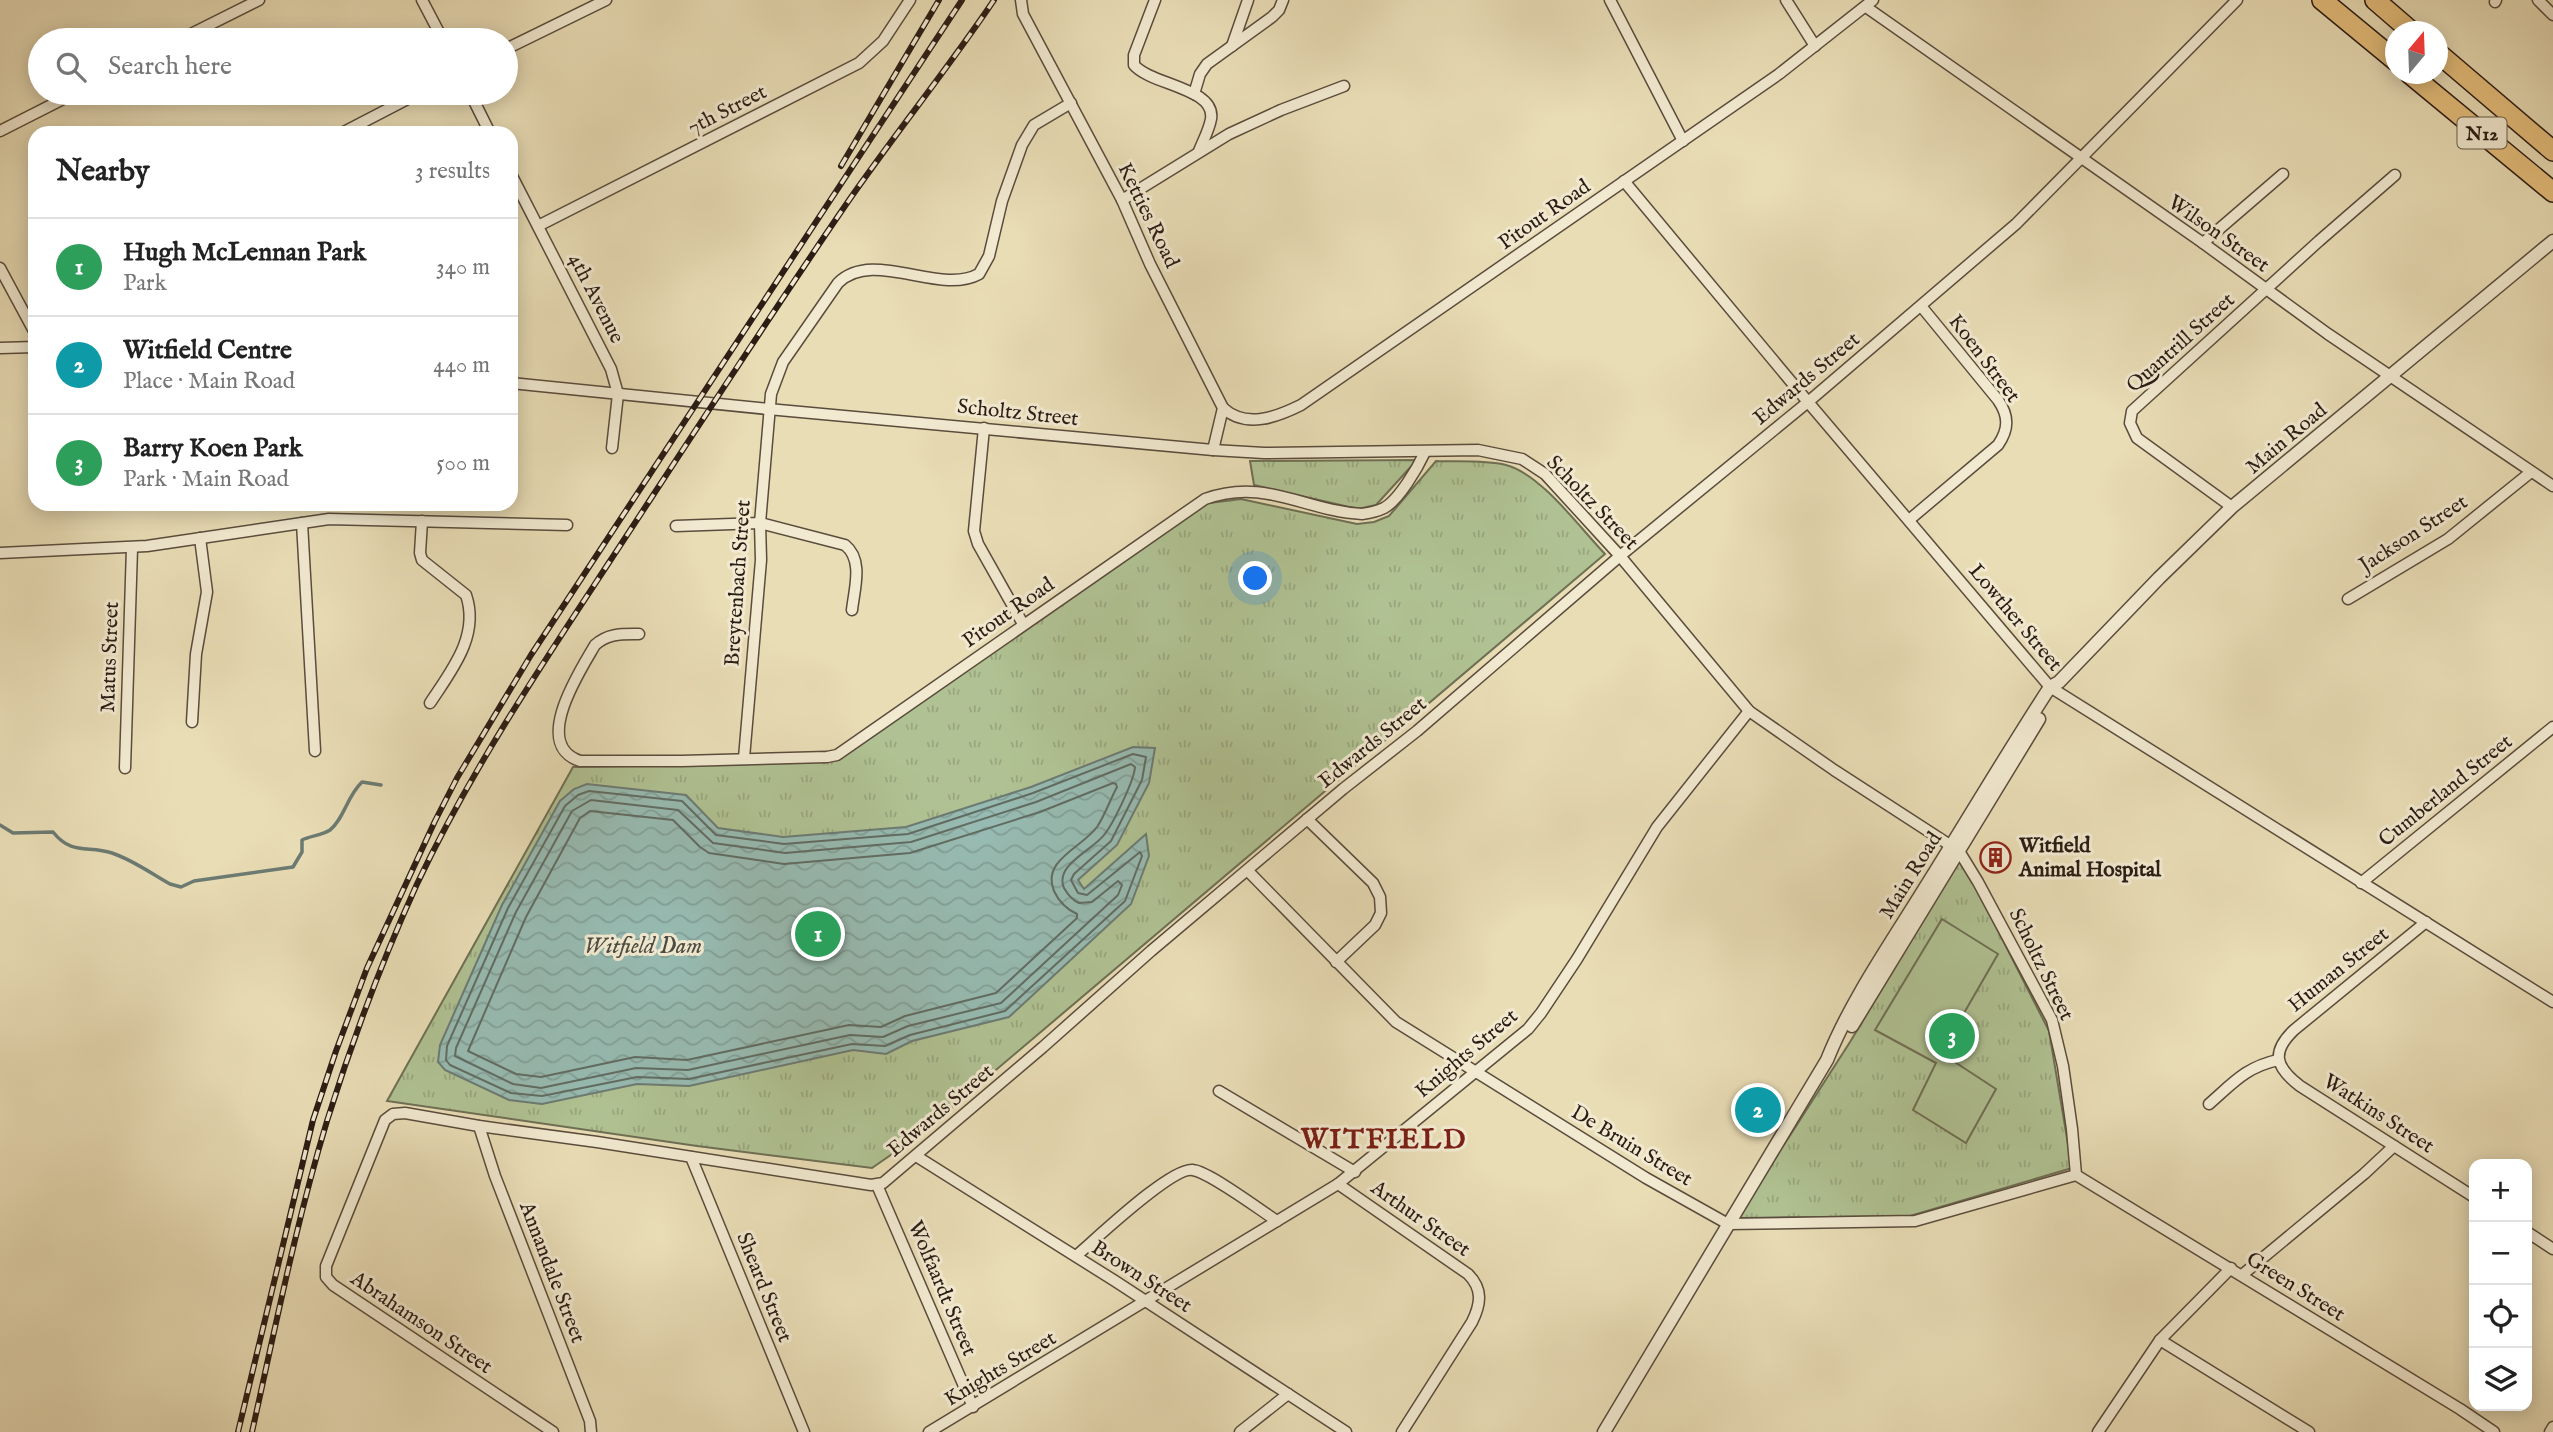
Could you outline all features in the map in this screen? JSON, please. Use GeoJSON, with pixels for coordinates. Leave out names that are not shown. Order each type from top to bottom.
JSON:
{"type":"FeatureCollection","features":[{"type":"Feature","properties":{"kind":"highway"},"geometry":{"type":"LineString","coordinates":[[2322,0],[2385,52]]}},
{"type":"Feature","properties":{"kind":"highway"},"geometry":{"type":"LineString","coordinates":[[2375,0],[2399,21]]}},
{"type":"Feature","properties":{"kind":"highway","name":"N12"},"geometry":{"type":"LineString","coordinates":[[2448,62],[2553,151]]}},
{"type":"Feature","properties":{"kind":"highway","name":"N12"},"geometry":{"type":"LineString","coordinates":[[2422,84],[2553,192]]}},
{"type":"Feature","properties":{"kind":"street"},"geometry":{"type":"LineString","coordinates":[[203,28],[259,0]]}},
{"type":"Feature","properties":{"kind":"street"},"geometry":{"type":"LineString","coordinates":[[422,0],[437,28]]}},
{"type":"Feature","properties":{"kind":"street"},"geometry":{"type":"LineString","coordinates":[[518,43],[606,0]]}},
{"type":"Feature","properties":{"kind":"street","name":"7th Street"},"geometry":{"type":"LineString","coordinates":[[538,226],[859,63],[883,41],[910,0]]}},
{"type":"Feature","properties":{"kind":"street","name":"Ketties Road"},"geometry":{"type":"LineString","coordinates":[[1021,0],[1023,14],[1122,200],[1150,264],[1223,408]]}},
{"type":"Feature","properties":{"kind":"street"},"geometry":{"type":"LineString","coordinates":[[1155,0],[1134,55],[1134,65],[1149,77],[1194,94],[1206,102],[1211,116],[1199,151]]}},
{"type":"Feature","properties":{"kind":"street"},"geometry":{"type":"LineString","coordinates":[[1232,46],[1248,0]]}},
{"type":"Feature","properties":{"kind":"street"},"geometry":{"type":"LineString","coordinates":[[1194,94],[1203,68],[1272,17],[1283,0]]}},
{"type":"Feature","properties":{"kind":"street"},"geometry":{"type":"LineString","coordinates":[[1610,0],[1683,141]]}},
{"type":"Feature","properties":{"kind":"street"},"geometry":{"type":"LineString","coordinates":[[1786,0],[1815,46]]}},
{"type":"Feature","properties":{"kind":"street","name":"Edwards Street"},"geometry":{"type":"LineString","coordinates":[[405,1113],[877,1185],[883,1183],[1151,951],[1307,819],[1417,731],[1620,556],[1808,402],[2016,224],[2237,0]]}},
{"type":"Feature","properties":{"kind":"street"},"geometry":{"type":"LineString","coordinates":[[2538,0],[2553,15]]}},
{"type":"Feature","properties":{"kind":"street","name":"Pitout Road"},"geometry":{"type":"LineString","coordinates":[[1223,408],[1235,416],[1255,419],[1281,415],[1301,405],[1683,141],[1870,3]]}},
{"type":"Feature","properties":{"kind":"street","name":"Wilson Street"},"geometry":{"type":"LineString","coordinates":[[1870,3],[2328,334],[2553,486]]}},
{"type":"Feature","properties":{"kind":"street"},"geometry":{"type":"LineString","coordinates":[[1122,200],[1229,134],[1271,114],[1343,86]]}},
{"type":"Feature","properties":{"kind":"street","name":"Breytenbach Street"},"geometry":{"type":"LineString","coordinates":[[744,758],[761,560],[760,523],[768,409],[774,382],[783,362],[838,283],[848,274],[869,269],[961,280],[979,274],[989,256],[1002,201],[1022,145],[1034,125],[1071,103]]}},
{"type":"Feature","properties":{"kind":"street"},"geometry":{"type":"LineString","coordinates":[[0,131],[51,105]]}},
{"type":"Feature","properties":{"kind":"street"},"geometry":{"type":"LineString","coordinates":[[355,126],[396,105]]}},
{"type":"Feature","properties":{"kind":"street"},"geometry":{"type":"LineString","coordinates":[[476,105],[486,126]]}},
{"type":"Feature","properties":{"kind":"street"},"geometry":{"type":"LineString","coordinates":[[2203,243],[2283,174]]}},
{"type":"Feature","properties":{"kind":"street","name":"Quantrill Street"},"geometry":{"type":"LineString","coordinates":[[2232,507],[2137,438],[2131,429],[2130,418],[2137,406],[2395,175]]}},
{"type":"Feature","properties":{"kind":"street","name":"Lowther Street"},"geometry":{"type":"LineString","coordinates":[[1624,181],[1808,402],[2055,687],[2553,1002]]}},
{"type":"Feature","properties":{"kind":"street","name":"4th Avenue"},"geometry":{"type":"LineString","coordinates":[[518,187],[611,369],[618,394],[612,448]]}},
{"type":"Feature","properties":{"kind":"street","name":"Main Road"},"geometry":{"type":"LineString","coordinates":[[1604,1432],[1827,1060],[1842,1043],[1955,848],[2055,687],[2159,578],[2232,507],[2553,241]]}},
{"type":"Feature","properties":{"kind":"street"},"geometry":{"type":"LineString","coordinates":[[0,268],[28,320]]}},
{"type":"Feature","properties":{"kind":"street","name":"Koen Street"},"geometry":{"type":"LineString","coordinates":[[1909,520],[1998,445],[2008,422],[1998,400],[1921,306]]}},
{"type":"Feature","properties":{"kind":"street"},"geometry":{"type":"LineString","coordinates":[[0,348],[28,347]]}},
{"type":"Feature","properties":{"kind":"street","name":"Scholtz Street"},"geometry":{"type":"LineString","coordinates":[[518,384],[1213,450],[1264,453],[1490,452],[1529,463],[1552,481],[1620,556],[1749,711],[1955,848],[1978,881],[2052,1020],[2065,1078],[2076,1175]]}},
{"type":"Feature","properties":{"kind":"street"},"geometry":{"type":"LineString","coordinates":[[1213,450],[1223,408]]}},
{"type":"Feature","properties":{"kind":"street"},"geometry":{"type":"LineString","coordinates":[[984,428],[974,531],[978,544],[1023,624]]}},
{"type":"Feature","properties":{"kind":"street","name":"Pitout Road"},"geometry":{"type":"LineString","coordinates":[[639,634],[612,634],[601,638],[594,645],[567,696],[561,714],[561,743],[570,758],[580,761],[682,761],[837,755],[1205,499],[1226,492],[1248,490],[1362,514],[1380,510],[1391,503],[1418,467],[1425,452]]}},
{"type":"Feature","properties":{"kind":"street","name":"Jackson Street"},"geometry":{"type":"LineString","coordinates":[[2348,598],[2448,539],[2531,472]]}},
{"type":"Feature","properties":{"kind":"street"},"geometry":{"type":"LineString","coordinates":[[0,553],[132,548],[329,519],[567,525]]}},
{"type":"Feature","properties":{"kind":"street"},"geometry":{"type":"LineString","coordinates":[[422,521],[422,560],[466,594],[468,602],[465,648],[430,703]]}},
{"type":"Feature","properties":{"kind":"street"},"geometry":{"type":"LineString","coordinates":[[302,523],[315,751]]}},
{"type":"Feature","properties":{"kind":"street"},"geometry":{"type":"LineString","coordinates":[[676,526],[760,523],[831,540],[852,551],[856,564],[852,611]]}},
{"type":"Feature","properties":{"kind":"street"},"geometry":{"type":"LineString","coordinates":[[192,722],[196,654],[206,592],[200,538]]}},
{"type":"Feature","properties":{"kind":"street","name":"Matus Street"},"geometry":{"type":"LineString","coordinates":[[125,768],[132,548]]}},
{"type":"Feature","properties":{"kind":"street","name":"Knights Street"},"geometry":{"type":"LineString","coordinates":[[929,1432],[1338,1184],[1528,1029],[1577,959],[1657,827],[1749,711]]}},
{"type":"Feature","properties":{"kind":"street","name":"Cumberland Street"},"geometry":{"type":"LineString","coordinates":[[2361,883],[2553,727]]}},
{"type":"Feature","properties":{"kind":"street"},"geometry":{"type":"LineString","coordinates":[[1307,819],[1373,883],[1380,897],[1381,913],[1375,925],[1336,962]]}},
{"type":"Feature","properties":{"kind":"street","name":"De Bruin Street"},"geometry":{"type":"LineString","coordinates":[[1248,871],[1396,1022],[1646,1178],[1728,1224],[1915,1222],[2076,1175]]}},
{"type":"Feature","properties":{"kind":"street","name":"Human Street"},"geometry":{"type":"LineString","coordinates":[[2279,1055],[2283,1041],[2294,1030],[2426,922]]}},
{"type":"Feature","properties":{"kind":"street"},"geometry":{"type":"LineString","coordinates":[[2209,1104],[2248,1070],[2279,1055]]}},
{"type":"Feature","properties":{"kind":"street","name":"Watkins Street"},"geometry":{"type":"LineString","coordinates":[[2279,1055],[2286,1074],[2300,1086],[2469,1194]]}},
{"type":"Feature","properties":{"kind":"street"},"geometry":{"type":"LineString","coordinates":[[1219,1091],[1355,1172]]}},
{"type":"Feature","properties":{"kind":"street","name":"Abrahamson Street"},"geometry":{"type":"LineString","coordinates":[[405,1113],[393,1114],[385,1120],[380,1130],[326,1266],[327,1277],[333,1285],[553,1432]]}},
{"type":"Feature","properties":{"kind":"street","name":"Annandale Street"},"geometry":{"type":"LineString","coordinates":[[478,1126],[590,1421],[591,1432]]}},
{"type":"Feature","properties":{"kind":"street"},"geometry":{"type":"LineString","coordinates":[[2242,1275],[2394,1146]]}},
{"type":"Feature","properties":{"kind":"street","name":"Brown Street"},"geometry":{"type":"LineString","coordinates":[[916,1156],[1076,1256],[1346,1432]]}},
{"type":"Feature","properties":{"kind":"street","name":"Sheard Street"},"geometry":{"type":"LineString","coordinates":[[691,1157],[804,1432]]}},
{"type":"Feature","properties":{"kind":"street"},"geometry":{"type":"LineString","coordinates":[[1076,1256],[1160,1184],[1187,1170],[1202,1173],[1277,1222]]}},
{"type":"Feature","properties":{"kind":"street","name":"Green Street"},"geometry":{"type":"LineString","coordinates":[[2076,1175],[2494,1432]]}},
{"type":"Feature","properties":{"kind":"street","name":"Arthur Street"},"geometry":{"type":"LineString","coordinates":[[1338,1184],[1468,1274],[1475,1280],[1479,1292],[1480,1304],[1472,1321],[1402,1432]]}},
{"type":"Feature","properties":{"kind":"street","name":"Wolfaardt Street"},"geometry":{"type":"LineString","coordinates":[[877,1185],[974,1407]]}},
{"type":"Feature","properties":{"kind":"street"},"geometry":{"type":"LineString","coordinates":[[2532,1235],[2553,1250]]}},
{"type":"Feature","properties":{"kind":"street"},"geometry":{"type":"LineString","coordinates":[[2098,1432],[2160,1340],[2231,1268]]}},
{"type":"Feature","properties":{"kind":"street"},"geometry":{"type":"LineString","coordinates":[[2160,1340],[2309,1432]]}},
{"type":"Feature","properties":{"kind":"street"},"geometry":{"type":"LineString","coordinates":[[1240,1432],[1288,1394]]}},
{"type":"Feature","properties":{"kind":"street"},"geometry":{"type":"LineString","coordinates":[[2550,1432],[2553,1427]]}},
{"type":"Feature","properties":{"kind":"green space"},"geometry":{"type":"Polygon","coordinates":[[[1417,460],[1376,505],[1358,509],[1254,485],[1250,461],[1417,460]]]}},
{"type":"Feature","properties":{"kind":"green space"},"geometry":{"type":"Polygon","coordinates":[[[1436,461],[1489,462],[1519,470],[1546,490],[1605,554],[918,1136],[872,1168],[697,1146],[387,1101],[573,767],[836,760],[1201,504],[1241,499],[1357,524],[1374,522],[1389,516],[1436,461]]]}},
{"type":"Feature","properties":{"kind":"green space"},"geometry":{"type":"Polygon","coordinates":[[[1961,858],[2049,1031],[2072,1168],[1910,1216],[1737,1218],[1850,1042],[1961,858]]]}},
{"type":"Feature","properties":{"kind":"green space"},"geometry":{"type":"Polygon","coordinates":[[[1942,919],[1998,954],[1941,1053],[1996,1089],[1966,1143],[1913,1110],[1936,1063],[1875,1030],[1942,919]]]}},
{"type":"Feature","properties":{"kind":"water","name":"Witfield Dam"},"geometry":{"type":"Polygon","coordinates":[[[1133,747],[1155,748],[1149,783],[1117,845],[1078,880],[1084,889],[1146,834],[1149,856],[1131,904],[1009,1017],[912,1041],[886,1054],[853,1050],[689,1086],[637,1084],[542,1104],[509,1100],[445,1070],[438,1062],[440,1045],[502,905],[560,801],[574,789],[587,784],[686,795],[718,828],[783,837],[906,827],[1031,787],[1133,747]]]}},
{"type":"Feature","properties":{"kind":"waterway"},"geometry":{"type":"LineString","coordinates":[[0,825],[13,833],[53,832],[67,844],[112,853],[170,884],[181,887],[194,881],[293,867],[302,852],[302,840],[330,830],[362,782],[381,785]]}},
{"type":"Feature","properties":{"kind":"railway"},"geometry":{"type":"LineString","coordinates":[[841,166],[939,0]]}},
{"type":"Feature","properties":{"kind":"railway"},"geometry":{"type":"LineString","coordinates":[[238,1432],[313,1120],[367,968],[435,821],[457,778],[531,655],[962,0]]}},
{"type":"Feature","properties":{"kind":"railway"},"geometry":{"type":"LineString","coordinates":[[252,1432],[296,1237],[327,1121],[380,972],[438,842],[460,800],[533,679],[756,338],[863,180],[994,0]]}},
{"type":"Feature","properties":{"kind":"place","name":"Witfield Animal Hospital"},"geometry":{"type":"Point","coordinates":[1996,857]}},
{"type":"Feature","properties":{"kind":"place","name":"Hugh McLennan Park"},"geometry":{"type":"Point","coordinates":[818,934]}},
{"type":"Feature","properties":{"kind":"place","name":"Barry Koen Park"},"geometry":{"type":"Point","coordinates":[1952,1036]}},
{"type":"Feature","properties":{"kind":"place","name":"Witfield Centre"},"geometry":{"type":"Point","coordinates":[1758,1110]}},
{"type":"Feature","properties":{"kind":"district","name":"WITFIELD"},"geometry":{"type":"Point","coordinates":[1384,1138]}}]}
